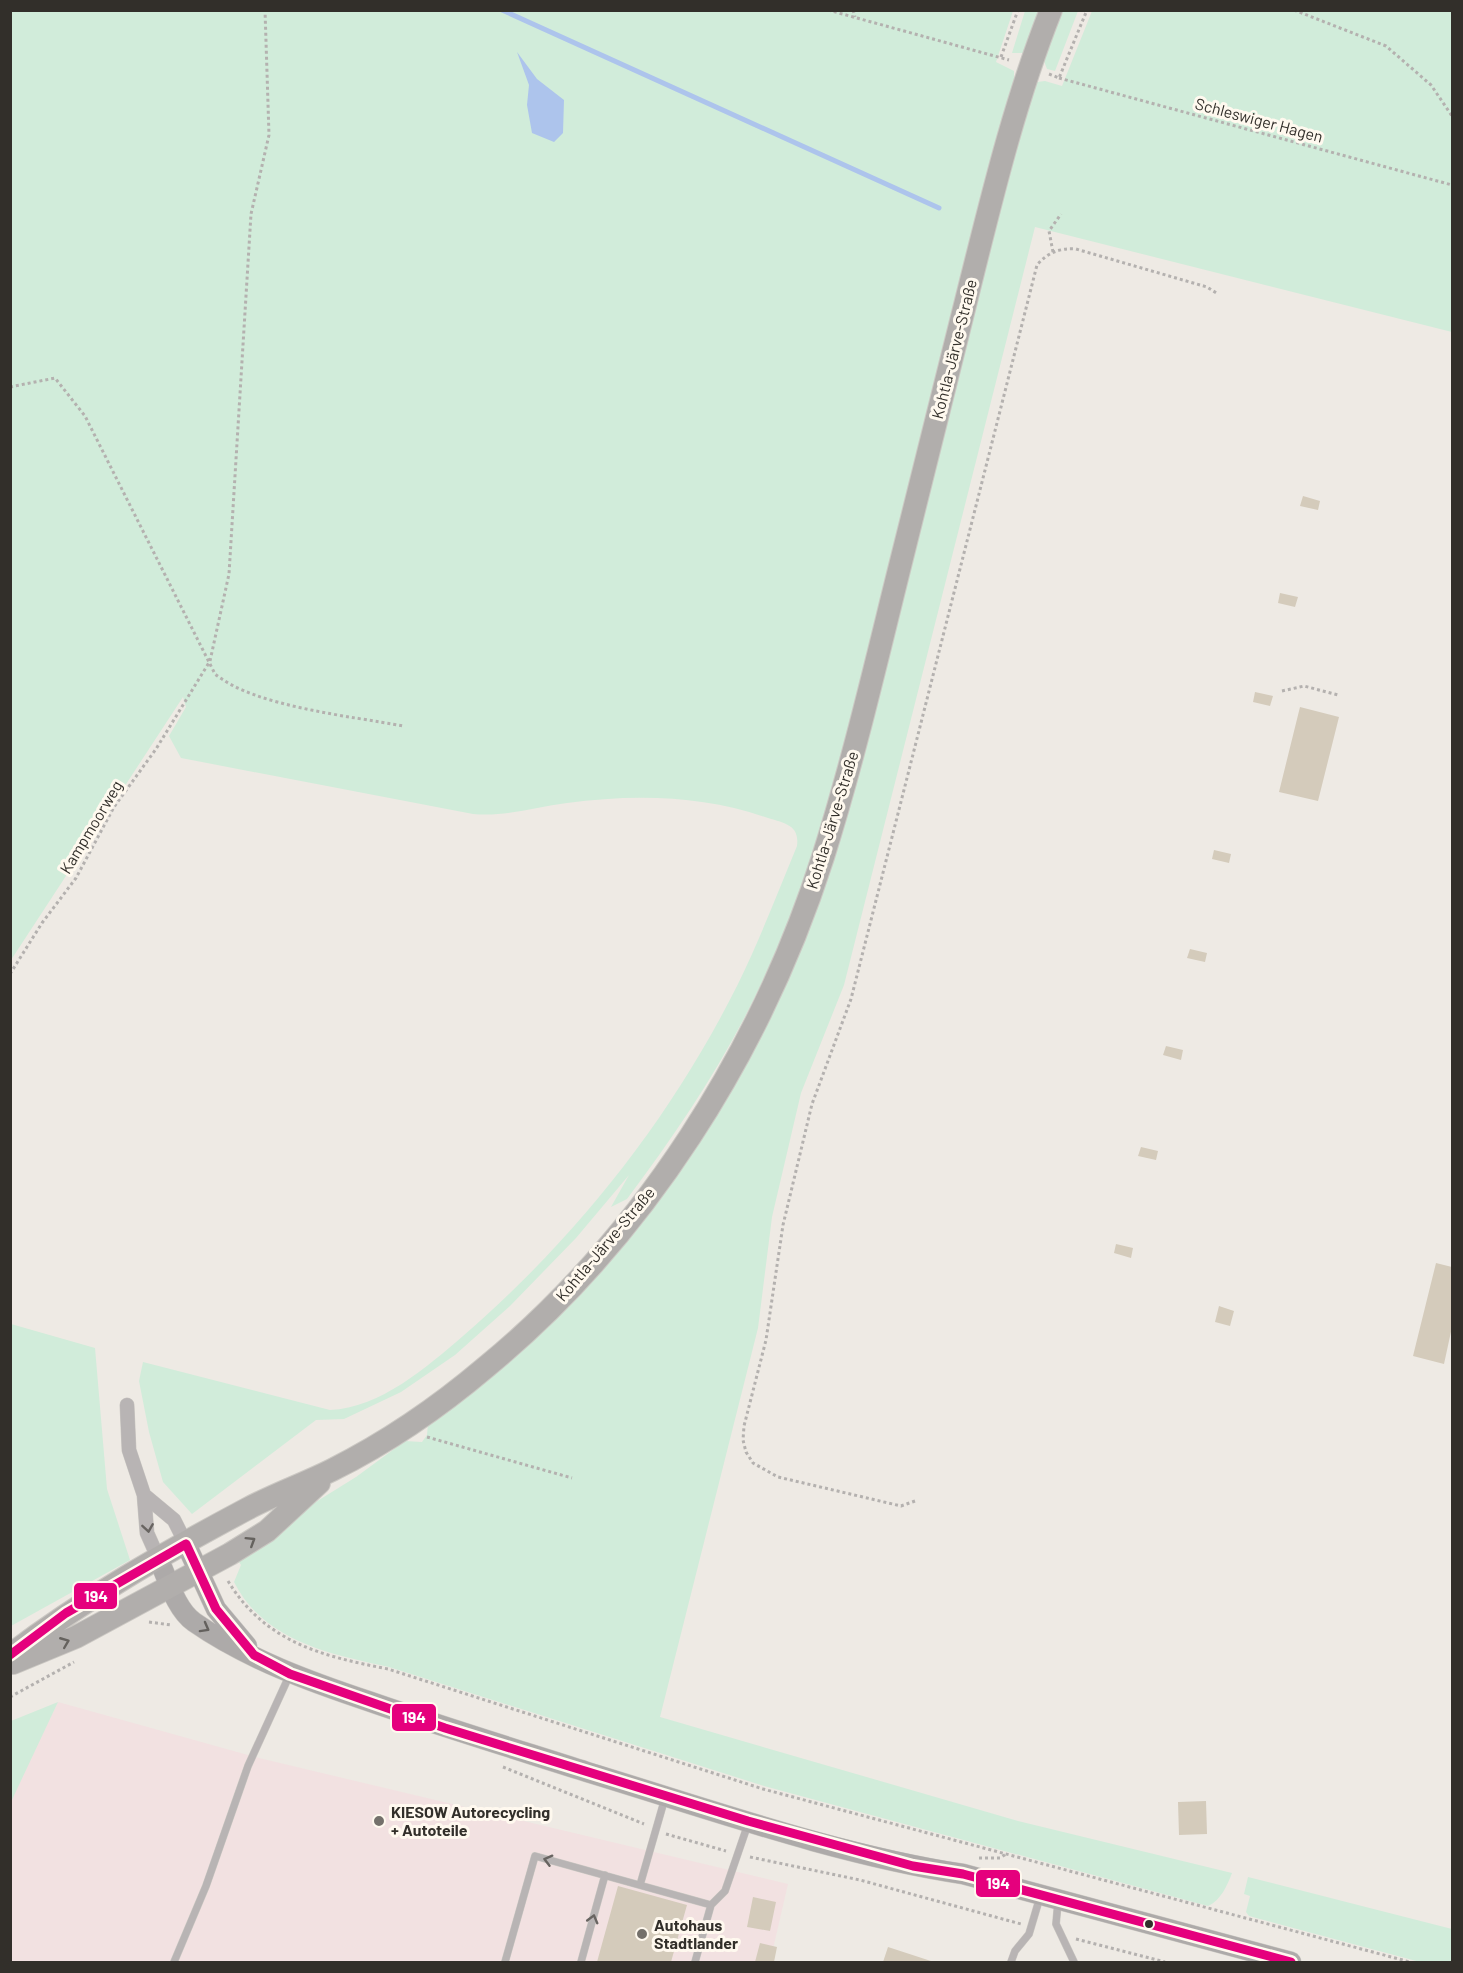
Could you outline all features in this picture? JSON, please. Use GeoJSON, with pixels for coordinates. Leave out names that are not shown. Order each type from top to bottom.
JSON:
{"type":"FeatureCollection","features":[{"type":"Feature","properties":{"kind":"main road","name":"Kohtla-Järve-Straße"},"geometry":{"type":"LineString","coordinates":[[10,1655],[66,1613],[250,1507],[336,1468],[436,1406],[486,1367],[552,1307],[592,1264],[641,1205],[693,1132],[742,1047],[766,998],[823,857],[875,668],[995,187],[1023,88],[1051,10]]}},
{"type":"Feature","properties":{"kind":"main road","name":"Kohtla-Järve-Straße"},"geometry":{"type":"LineString","coordinates":[[10,1664],[76,1637],[267,1531],[336,1468]]}},
{"type":"Feature","properties":{"kind":"street"},"geometry":{"type":"LineString","coordinates":[[127,1405],[129,1450],[144,1495],[147,1533],[180,1606],[193,1621],[290,1674],[445,1728],[748,1821],[913,1866],[963,1874],[1291,1962]]}},
{"type":"Feature","properties":{"kind":"street"},"geometry":{"type":"LineString","coordinates":[[144,1495],[174,1520],[200,1570],[216,1609],[254,1655]]}},
{"type":"Feature","properties":{"kind":"lane"},"geometry":{"type":"LineString","coordinates":[[174,1962],[206,1886],[248,1766],[290,1674]]}},
{"type":"Feature","properties":{"kind":"lane"},"geometry":{"type":"LineString","coordinates":[[640,1885],[665,1795]]}},
{"type":"Feature","properties":{"kind":"lane"},"geometry":{"type":"LineString","coordinates":[[695,1962],[711,1905],[725,1892],[748,1821]]}},
{"type":"Feature","properties":{"kind":"lane"},"geometry":{"type":"LineString","coordinates":[[505,1962],[535,1856],[711,1905]]}},
{"type":"Feature","properties":{"kind":"lane"},"geometry":{"type":"LineString","coordinates":[[581,1962],[605,1875]]}},
{"type":"Feature","properties":{"kind":"lane"},"geometry":{"type":"LineString","coordinates":[[1011,1962],[1015,1951],[1029,1934],[1050,1897]]}},
{"type":"Feature","properties":{"kind":"lane"},"geometry":{"type":"LineString","coordinates":[[1050,1897],[1056,1924],[1074,1962]]}},
{"type":"Feature","properties":{"kind":"path","name":"Kampmoorweg"},"geometry":{"type":"LineString","coordinates":[[10,974],[42,923],[76,878],[114,807],[156,749],[210,661],[229,574],[251,214],[269,135],[266,10]]}},
{"type":"Feature","properties":{"kind":"path"},"geometry":{"type":"LineString","coordinates":[[828,10],[1009,60]]}},
{"type":"Feature","properties":{"kind":"path"},"geometry":{"type":"LineString","coordinates":[[854,10],[855,17]]}},
{"type":"Feature","properties":{"kind":"path"},"geometry":{"type":"LineString","coordinates":[[1001,57],[1018,10]]}},
{"type":"Feature","properties":{"kind":"path"},"geometry":{"type":"LineString","coordinates":[[1059,78],[1087,10]]}},
{"type":"Feature","properties":{"kind":"path"},"geometry":{"type":"LineString","coordinates":[[1294,10],[1386,46],[1431,86],[1452,116]]}},
{"type":"Feature","properties":{"kind":"path","name":"Schleswiger Hagen"},"geometry":{"type":"LineString","coordinates":[[1049,74],[1452,185]]}},
{"type":"Feature","properties":{"kind":"path"},"geometry":{"type":"LineString","coordinates":[[1053,252],[1049,231],[1061,214]]}},
{"type":"Feature","properties":{"kind":"path"},"geometry":{"type":"LineString","coordinates":[[915,1501],[901,1506],[778,1477],[753,1463],[746,1452],[744,1426],[766,1340],[783,1226],[812,1104],[851,999],[1033,275],[1044,257],[1064,248],[1076,249],[1207,287],[1218,294]]}},
{"type":"Feature","properties":{"kind":"path"},"geometry":{"type":"LineString","coordinates":[[10,387],[55,378],[85,416],[215,674],[230,686],[264,699],[403,726]]}},
{"type":"Feature","properties":{"kind":"path"},"geometry":{"type":"LineString","coordinates":[[1282,691],[1304,686],[1338,695]]}},
{"type":"Feature","properties":{"kind":"path"},"geometry":{"type":"LineString","coordinates":[[399,1430],[572,1478]]}},
{"type":"Feature","properties":{"kind":"path"},"geometry":{"type":"LineString","coordinates":[[228,1581],[241,1603],[277,1634],[327,1655],[388,1669],[763,1789],[1410,1962]]}},
{"type":"Feature","properties":{"kind":"path"},"geometry":{"type":"LineString","coordinates":[[968,1857],[1000,1858],[1006,1854]]}},
{"type":"Feature","properties":{"kind":"shaded area","name":"KIESOW Autorecycling + Autoteile"},"geometry":{"type":"Polygon","coordinates":[[[58,1702],[259,1758],[788,1884],[770,1962],[11,1962],[10,1802],[58,1702]]]}},
{"type":"Feature","properties":{"kind":"green space"},"geometry":{"type":"Polygon","coordinates":[[[11,11],[1013,11],[996,62],[1014,71],[1014,79],[961,274],[833,788],[787,925],[754,1000],[738,1030],[686,1116],[627,1199],[611,1207],[629,1175],[576,1238],[510,1306],[455,1355],[401,1392],[344,1419],[316,1420],[192,1514],[163,1482],[149,1432],[139,1381],[143,1362],[330,1410],[349,1408],[367,1402],[385,1394],[418,1373],[505,1298],[544,1258],[618,1174],[651,1129],[711,1034],[738,984],[797,846],[797,839],[793,829],[784,823],[717,804],[667,798],[617,798],[567,803],[509,813],[473,814],[181,758],[169,736],[186,707],[183,697],[11,960],[11,11]]]}},
{"type":"Feature","properties":{"kind":"green space"},"geometry":{"type":"Polygon","coordinates":[[[1025,11],[1040,11],[1024,53],[1012,53],[1025,11]]]}},
{"type":"Feature","properties":{"kind":"green space"},"geometry":{"type":"Polygon","coordinates":[[[1062,11],[1078,11],[1055,71],[1047,69],[1044,61],[1062,11]]]}},
{"type":"Feature","properties":{"kind":"green space"},"geometry":{"type":"Polygon","coordinates":[[[1092,11],[1452,11],[1452,332],[1035,227],[844,985],[801,1093],[772,1217],[758,1328],[660,1717],[1018,1821],[1232,1873],[1226,1888],[1208,1906],[764,1786],[389,1667],[322,1650],[300,1642],[262,1618],[247,1602],[234,1582],[241,1565],[235,1556],[245,1546],[356,1477],[405,1441],[422,1442],[427,1435],[428,1424],[558,1311],[792,969],[1019,138],[1037,82],[1045,81],[1062,86],[1092,11]]]}},
{"type":"Feature","properties":{"kind":"green space"},"geometry":{"type":"Polygon","coordinates":[[[11,1324],[95,1348],[107,1489],[130,1560],[11,1626],[11,1324]]]}},
{"type":"Feature","properties":{"kind":"green space"},"geometry":{"type":"Polygon","coordinates":[[[58,1702],[11,1802],[11,1721],[58,1702]]]}},
{"type":"Feature","properties":{"kind":"green space"},"geometry":{"type":"Polygon","coordinates":[[[1248,1877],[1452,1929],[1452,1962],[1420,1962],[1249,1916],[1246,1912],[1250,1896],[1244,1894],[1248,1877]]]}},
{"type":"Feature","properties":{"kind":"water"},"geometry":{"type":"Polygon","coordinates":[[[517,52],[537,79],[564,100],[563,133],[554,142],[532,133],[527,105],[529,85],[517,52]]]}},
{"type":"Feature","properties":{"kind":"building"},"geometry":{"type":"Polygon","coordinates":[[[1303,496],[1320,501],[1318,510],[1300,506],[1303,496]]]}},
{"type":"Feature","properties":{"kind":"building"},"geometry":{"type":"Polygon","coordinates":[[[1280,593],[1298,597],[1295,607],[1278,603],[1280,593]]]}},
{"type":"Feature","properties":{"kind":"building"},"geometry":{"type":"Polygon","coordinates":[[[1255,692],[1273,696],[1270,706],[1253,702],[1255,692]]]}},
{"type":"Feature","properties":{"kind":"building"},"geometry":{"type":"Polygon","coordinates":[[[1300,707],[1339,717],[1318,801],[1279,792],[1300,707]]]}},
{"type":"Feature","properties":{"kind":"building"},"geometry":{"type":"Polygon","coordinates":[[[1214,850],[1231,854],[1229,863],[1212,859],[1214,850]]]}},
{"type":"Feature","properties":{"kind":"building"},"geometry":{"type":"Polygon","coordinates":[[[1190,949],[1207,953],[1205,962],[1187,958],[1190,949]]]}},
{"type":"Feature","properties":{"kind":"building"},"geometry":{"type":"Polygon","coordinates":[[[1166,1046],[1183,1050],[1181,1060],[1163,1055],[1166,1046]]]}},
{"type":"Feature","properties":{"kind":"building"},"geometry":{"type":"Polygon","coordinates":[[[1141,1147],[1158,1151],[1156,1160],[1138,1156],[1141,1147]]]}},
{"type":"Feature","properties":{"kind":"building"},"geometry":{"type":"Polygon","coordinates":[[[1116,1244],[1133,1248],[1131,1258],[1114,1253],[1116,1244]]]}},
{"type":"Feature","properties":{"kind":"building"},"geometry":{"type":"Polygon","coordinates":[[[1436,1263],[1452,1267],[1452,1327],[1444,1364],[1413,1356],[1436,1263]]]}},
{"type":"Feature","properties":{"kind":"building"},"geometry":{"type":"Polygon","coordinates":[[[1219,1306],[1234,1311],[1230,1326],[1215,1322],[1219,1306]]]}},
{"type":"Feature","properties":{"kind":"building"},"geometry":{"type":"Polygon","coordinates":[[[1206,1801],[1207,1834],[1179,1835],[1178,1802],[1206,1801]]]}},
{"type":"Feature","properties":{"kind":"building","name":"Autohaus Stadtlander"},"geometry":{"type":"Polygon","coordinates":[[[618,1886],[687,1905],[671,1962],[597,1962],[618,1886]]]}},
{"type":"Feature","properties":{"kind":"building"},"geometry":{"type":"Polygon","coordinates":[[[753,1897],[776,1902],[770,1931],[747,1927],[753,1897]]]}},
{"type":"Feature","properties":{"kind":"building"},"geometry":{"type":"Polygon","coordinates":[[[760,1943],[777,1947],[774,1962],[755,1962],[760,1943]]]}},
{"type":"Feature","properties":{"kind":"building"},"geometry":{"type":"Polygon","coordinates":[[[888,1947],[934,1962],[883,1962],[888,1947]]]}},
{"type":"Feature","properties":{"kind":"waterway"},"geometry":{"type":"LineString","coordinates":[[502,10],[939,208]]}},
{"type":"Feature","properties":{"kind":"transit line","name":"194"},"geometry":{"type":"LineString","coordinates":[[186,1544],[216,1609],[254,1655],[290,1674],[445,1728],[748,1821],[913,1866],[963,1874],[1291,1962]]}},
{"type":"Feature","properties":{"kind":"transit line","name":"194"},"geometry":{"type":"LineString","coordinates":[[10,1655],[66,1613],[186,1544]]}},
{"type":"Feature","properties":{"kind":"place","name":"KIESOW Autorecycling + Autoteile"},"geometry":{"type":"Point","coordinates":[379,1821]}},
{"type":"Feature","properties":{"kind":"place","name":"Autohaus Stadtlander"},"geometry":{"type":"Point","coordinates":[642,1934]}}]}
